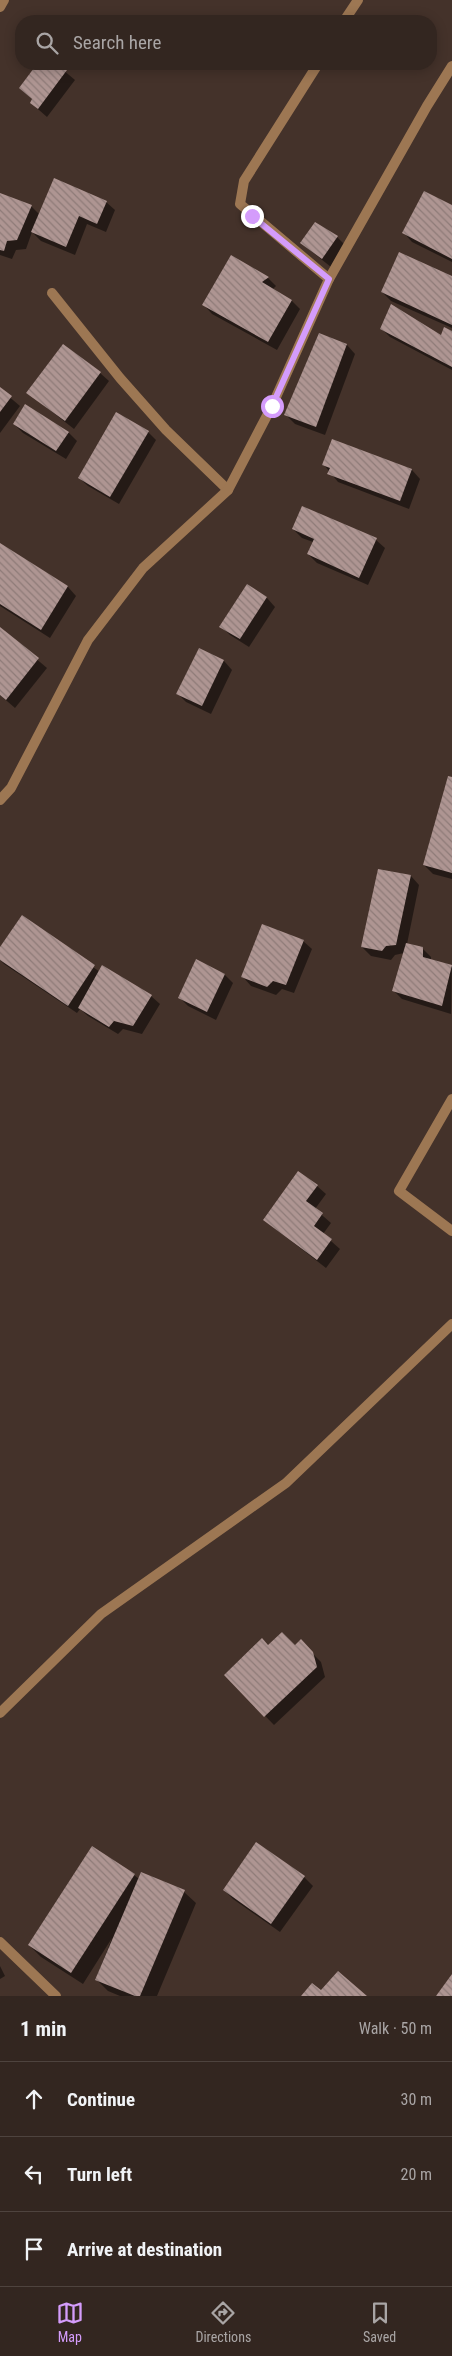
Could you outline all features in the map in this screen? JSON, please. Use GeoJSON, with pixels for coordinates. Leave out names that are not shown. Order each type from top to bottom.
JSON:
{"type":"FeatureCollection","features":[{"type":"Feature","properties":{"kind":"street"},"geometry":{"type":"LineString","coordinates":[[0,7],[4,0]]}},
{"type":"Feature","properties":{"kind":"street"},"geometry":{"type":"LineString","coordinates":[[348,15],[358,0]]}},
{"type":"Feature","properties":{"kind":"street"},"geometry":{"type":"LineString","coordinates":[[0,800],[11,788],[88,640],[143,568],[228,490],[272,406],[329,279],[427,106],[452,66]]}},
{"type":"Feature","properties":{"kind":"street"},"geometry":{"type":"LineString","coordinates":[[314,70],[244,181],[240,204],[329,279]]}},
{"type":"Feature","properties":{"kind":"street"},"geometry":{"type":"LineString","coordinates":[[52,293],[120,378],[159,423],[228,490]]}},
{"type":"Feature","properties":{"kind":"street"},"geometry":{"type":"LineString","coordinates":[[452,1099],[399,1190],[452,1231]]}},
{"type":"Feature","properties":{"kind":"street"},"geometry":{"type":"LineString","coordinates":[[0,1713],[101,1614],[286,1483],[452,1324]]}},
{"type":"Feature","properties":{"kind":"street"},"geometry":{"type":"LineString","coordinates":[[0,1942],[56,1996]]}},
{"type":"Feature","properties":{"kind":"building"},"geometry":{"type":"Polygon","coordinates":[[[32,70],[67,70],[38,109],[30,103],[32,99],[19,88],[32,70]]]}},
{"type":"Feature","properties":{"kind":"building"},"geometry":{"type":"Polygon","coordinates":[[[54,178],[107,201],[97,224],[79,216],[66,247],[31,232],[54,178]]]}},
{"type":"Feature","properties":{"kind":"building"},"geometry":{"type":"Polygon","coordinates":[[[424,191],[452,205],[452,259],[402,233],[424,191]]]}},
{"type":"Feature","properties":{"kind":"building"},"geometry":{"type":"Polygon","coordinates":[[[0,193],[32,205],[17,240],[7,241],[4,251],[0,250],[0,193]]]}},
{"type":"Feature","properties":{"kind":"building"},"geometry":{"type":"Polygon","coordinates":[[[315,222],[338,236],[322,259],[300,243],[315,222]]]}},
{"type":"Feature","properties":{"kind":"building"},"geometry":{"type":"Polygon","coordinates":[[[399,252],[452,276],[452,325],[381,292],[399,252]]]}},
{"type":"Feature","properties":{"kind":"building"},"geometry":{"type":"Polygon","coordinates":[[[231,255],[269,277],[262,282],[292,300],[268,342],[202,305],[231,255]]]}},
{"type":"Feature","properties":{"kind":"building"},"geometry":{"type":"Polygon","coordinates":[[[391,304],[441,335],[444,327],[452,331],[452,367],[380,329],[391,304]]]}},
{"type":"Feature","properties":{"kind":"building"},"geometry":{"type":"Polygon","coordinates":[[[319,333],[347,344],[316,427],[284,415],[319,333]]]}},
{"type":"Feature","properties":{"kind":"building"},"geometry":{"type":"Polygon","coordinates":[[[63,344],[101,372],[65,421],[26,393],[63,344]]]}},
{"type":"Feature","properties":{"kind":"building"},"geometry":{"type":"Polygon","coordinates":[[[0,387],[12,396],[0,412],[0,387]]]}},
{"type":"Feature","properties":{"kind":"building"},"geometry":{"type":"Polygon","coordinates":[[[25,404],[69,432],[56,451],[13,424],[25,404]]]}},
{"type":"Feature","properties":{"kind":"building"},"geometry":{"type":"Polygon","coordinates":[[[116,412],[149,431],[110,497],[78,478],[116,412]]]}},
{"type":"Feature","properties":{"kind":"building"},"geometry":{"type":"Polygon","coordinates":[[[332,439],[412,469],[400,501],[327,474],[330,468],[322,465],[332,439]]]}},
{"type":"Feature","properties":{"kind":"building"},"geometry":{"type":"Polygon","coordinates":[[[302,506],[377,538],[359,578],[307,554],[314,539],[292,529],[302,506]]]}},
{"type":"Feature","properties":{"kind":"building"},"geometry":{"type":"Polygon","coordinates":[[[0,543],[68,586],[41,630],[0,604],[0,543]]]}},
{"type":"Feature","properties":{"kind":"building"},"geometry":{"type":"Polygon","coordinates":[[[247,584],[267,597],[240,639],[219,627],[247,584]]]}},
{"type":"Feature","properties":{"kind":"building"},"geometry":{"type":"Polygon","coordinates":[[[0,627],[39,658],[6,700],[0,695],[0,627]]]}},
{"type":"Feature","properties":{"kind":"building"},"geometry":{"type":"Polygon","coordinates":[[[199,648],[224,660],[202,706],[176,694],[199,648]]]}},
{"type":"Feature","properties":{"kind":"building"},"geometry":{"type":"Polygon","coordinates":[[[448,776],[452,777],[452,873],[423,865],[448,776]]]}},
{"type":"Feature","properties":{"kind":"building"},"geometry":{"type":"Polygon","coordinates":[[[378,869],[411,875],[396,945],[386,946],[382,951],[361,947],[378,869]]]}},
{"type":"Feature","properties":{"kind":"building"},"geometry":{"type":"Polygon","coordinates":[[[22,915],[95,965],[68,1006],[0,960],[0,947],[22,915]]]}},
{"type":"Feature","properties":{"kind":"building"},"geometry":{"type":"Polygon","coordinates":[[[262,924],[304,940],[286,985],[273,981],[267,987],[241,977],[262,924]]]}},
{"type":"Feature","properties":{"kind":"building"},"geometry":{"type":"Polygon","coordinates":[[[406,943],[423,947],[423,957],[452,965],[442,1006],[392,991],[406,943]]]}},
{"type":"Feature","properties":{"kind":"building"},"geometry":{"type":"Polygon","coordinates":[[[196,959],[225,974],[207,1012],[178,998],[196,959]]]}},
{"type":"Feature","properties":{"kind":"building"},"geometry":{"type":"Polygon","coordinates":[[[102,965],[152,995],[133,1026],[114,1021],[109,1027],[78,1008],[102,965]]]}},
{"type":"Feature","properties":{"kind":"building"},"geometry":{"type":"Polygon","coordinates":[[[298,1171],[318,1185],[306,1201],[323,1213],[314,1226],[332,1239],[317,1260],[263,1220],[298,1171]]]}},
{"type":"Feature","properties":{"kind":"building"},"geometry":{"type":"Polygon","coordinates":[[[282,1632],[295,1645],[301,1639],[313,1652],[317,1667],[264,1717],[224,1675],[262,1638],[268,1645],[282,1632]]]}},
{"type":"Feature","properties":{"kind":"building"},"geometry":{"type":"Polygon","coordinates":[[[256,1842],[305,1876],[271,1924],[223,1890],[256,1842]]]}},
{"type":"Feature","properties":{"kind":"building"},"geometry":{"type":"Polygon","coordinates":[[[92,1846],[135,1874],[71,1973],[28,1945],[92,1846]]]}},
{"type":"Feature","properties":{"kind":"building"},"geometry":{"type":"Polygon","coordinates":[[[141,1872],[185,1890],[140,1996],[135,1996],[95,1980],[141,1872]]]}},
{"type":"Feature","properties":{"kind":"building"},"geometry":{"type":"Polygon","coordinates":[[[338,1971],[367,1996],[301,1996],[312,1983],[321,1990],[338,1971]]]}},
{"type":"Feature","properties":{"kind":"building"},"geometry":{"type":"Polygon","coordinates":[[[452,1974],[452,1996],[436,1996],[452,1974]]]}},
{"type":"Feature","properties":{"kind":"route"},"geometry":{"type":"LineString","coordinates":[[252,216],[329,279],[272,406]]}}]}
